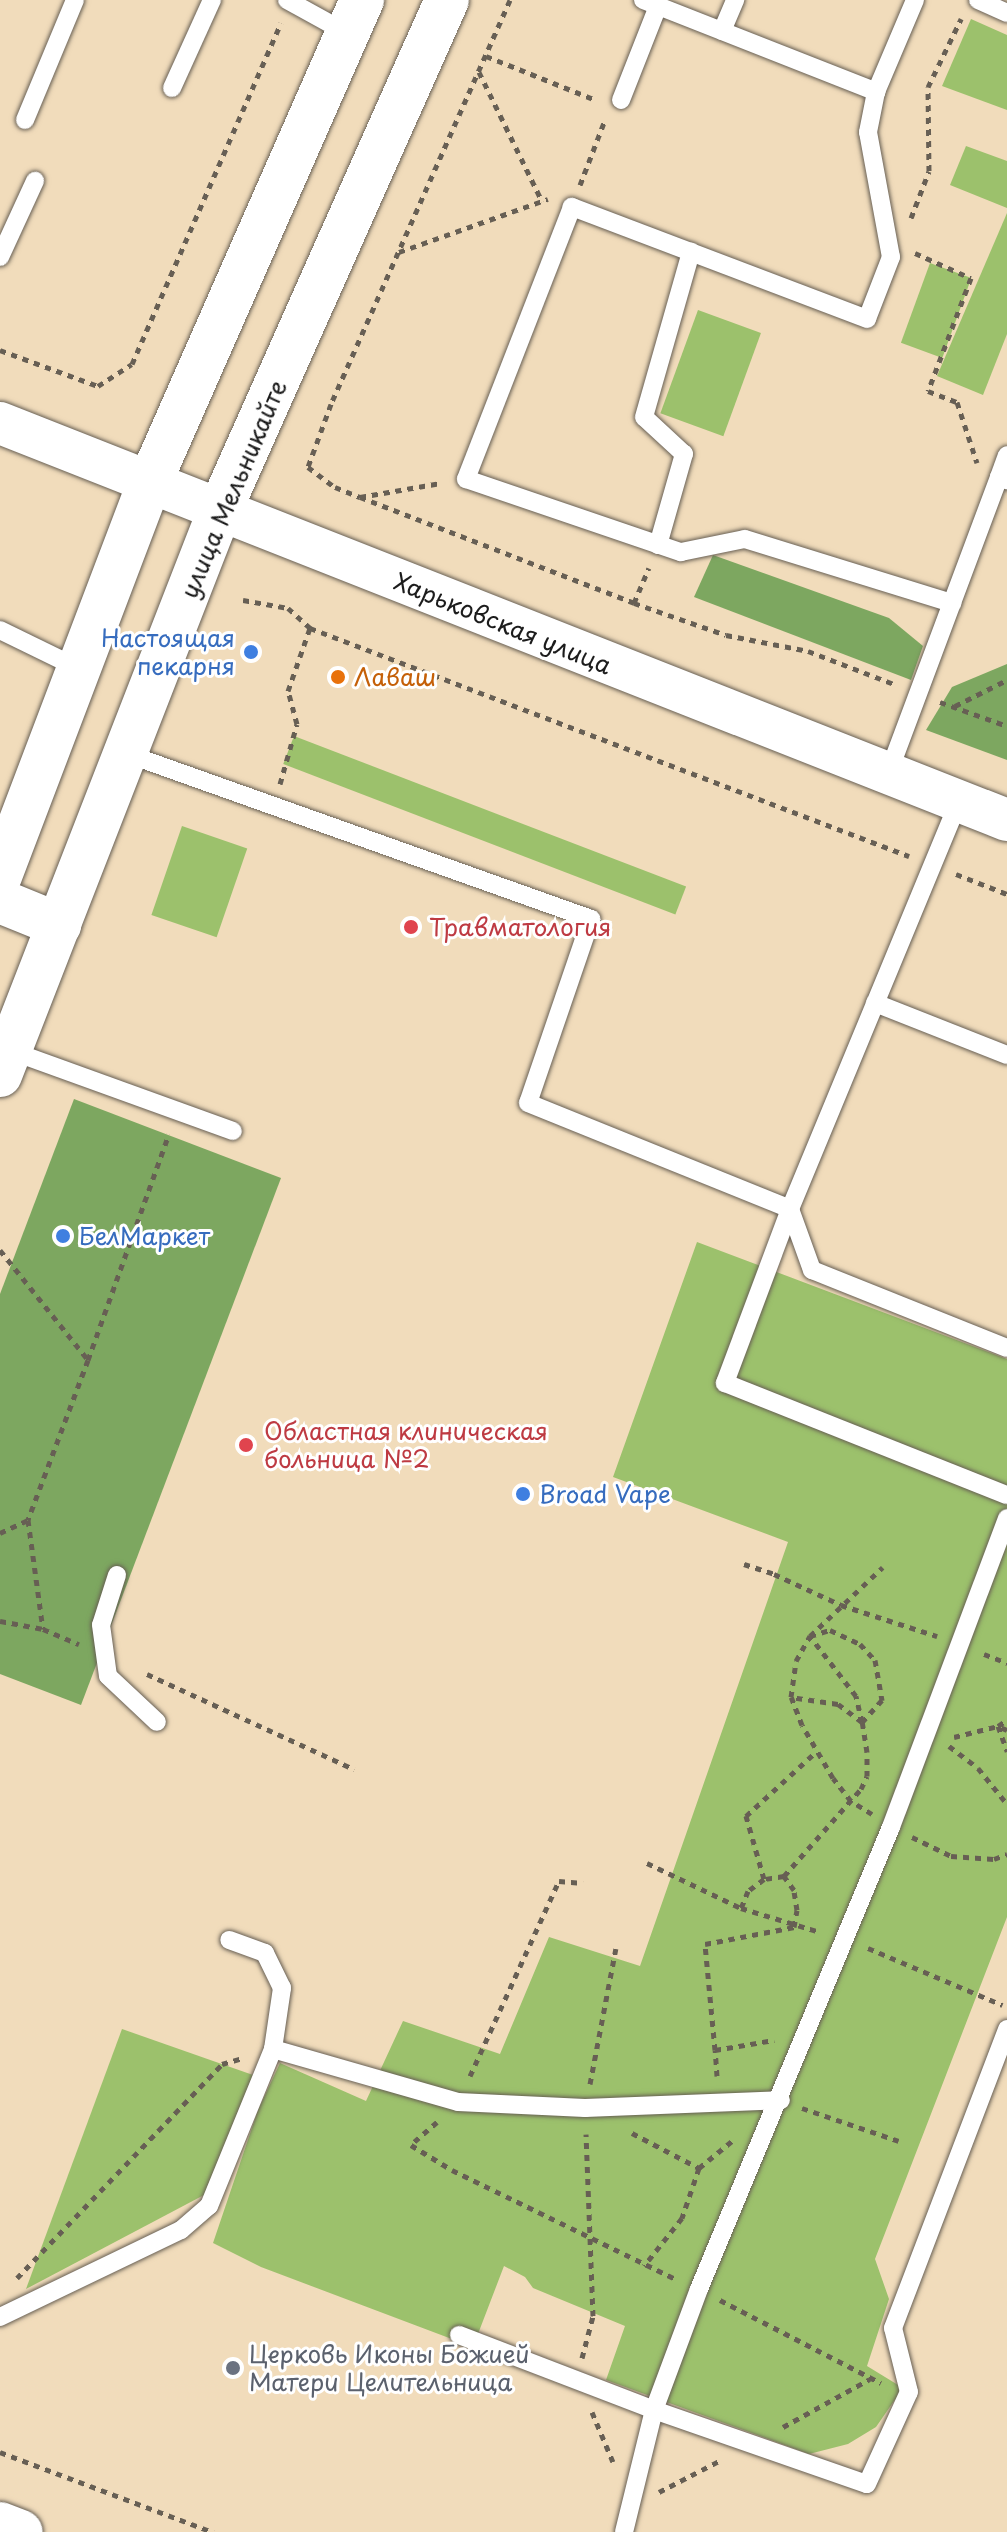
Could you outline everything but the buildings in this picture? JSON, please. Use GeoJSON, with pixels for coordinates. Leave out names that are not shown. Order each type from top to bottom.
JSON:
{"type":"FeatureCollection","features":[{"type":"Feature","properties":{"kind":"main road","name":"улица Мельникайте"},"geometry":{"type":"LineString","coordinates":[[4,1062],[220,510],[447,0]]}},
{"type":"Feature","properties":{"kind":"main road"},"geometry":{"type":"LineString","coordinates":[[0,876],[150,482],[355,16]]}},
{"type":"Feature","properties":{"kind":"main road"},"geometry":{"type":"LineString","coordinates":[[0,901],[59,925]]}},
{"type":"Feature","properties":{"kind":"main road"},"geometry":{"type":"LineString","coordinates":[[0,2524],[21,2532]]}},
{"type":"Feature","properties":{"kind":"street","name":"Харьковская улица"},"geometry":{"type":"LineString","coordinates":[[0,423],[1007,820]]}},
{"type":"Feature","properties":{"kind":"lane"},"geometry":{"type":"LineString","coordinates":[[25,120],[75,0]]}},
{"type":"Feature","properties":{"kind":"lane"},"geometry":{"type":"LineString","coordinates":[[172,88],[212,0]]}},
{"type":"Feature","properties":{"kind":"lane"},"geometry":{"type":"LineString","coordinates":[[722,31],[735,0]]}},
{"type":"Feature","properties":{"kind":"lane"},"geometry":{"type":"LineString","coordinates":[[915,0],[876,92],[868,132],[891,257],[867,319],[572,207],[466,479],[681,552],[745,539],[952,603]]}},
{"type":"Feature","properties":{"kind":"lane"},"geometry":{"type":"LineString","coordinates":[[288,1],[355,16]]}},
{"type":"Feature","properties":{"kind":"lane"},"geometry":{"type":"LineString","coordinates":[[616,103],[650,3],[876,92]]}},
{"type":"Feature","properties":{"kind":"lane"},"geometry":{"type":"LineString","coordinates":[[971,6],[1007,13]]}},
{"type":"Feature","properties":{"kind":"lane"},"geometry":{"type":"LineString","coordinates":[[0,257],[35,181]]}},
{"type":"Feature","properties":{"kind":"lane"},"geometry":{"type":"LineString","coordinates":[[658,545],[684,454],[644,417],[691,252]]}},
{"type":"Feature","properties":{"kind":"lane"},"geometry":{"type":"LineString","coordinates":[[888,774],[1003,478],[1007,455]]}},
{"type":"Feature","properties":{"kind":"lane"},"geometry":{"type":"LineString","coordinates":[[0,630],[78,668]]}},
{"type":"Feature","properties":{"kind":"lane"},"geometry":{"type":"LineString","coordinates":[[125,753],[591,919],[528,1103],[790,1209],[812,1270],[1007,1348]]}},
{"type":"Feature","properties":{"kind":"lane"},"geometry":{"type":"LineString","coordinates":[[959,801],[790,1209],[725,1383],[1007,1495]]}},
{"type":"Feature","properties":{"kind":"lane"},"geometry":{"type":"LineString","coordinates":[[875,1003],[1007,1055]]}},
{"type":"Feature","properties":{"kind":"lane"},"geometry":{"type":"LineString","coordinates":[[4,1062],[177,1110],[233,1131]]}},
{"type":"Feature","properties":{"kind":"lane"},"geometry":{"type":"LineString","coordinates":[[624,2532],[633,2506],[654,2410],[699,2289],[781,2100],[891,1827],[1007,1518]]}},
{"type":"Feature","properties":{"kind":"lane"},"geometry":{"type":"LineString","coordinates":[[117,1575],[101,1625],[108,1676],[157,1722]]}},
{"type":"Feature","properties":{"kind":"lane"},"geometry":{"type":"LineString","coordinates":[[0,2317],[181,2230],[209,2206],[273,2049],[282,1988],[265,1953],[229,1940]]}},
{"type":"Feature","properties":{"kind":"lane"},"geometry":{"type":"LineString","coordinates":[[459,2335],[654,2410],[867,2484],[909,2392],[893,2328],[1007,2029]]}},
{"type":"Feature","properties":{"kind":"lane"},"geometry":{"type":"LineString","coordinates":[[273,2049],[458,2102],[585,2108],[720,2105],[781,2100]]}},
{"type":"Feature","properties":{"kind":"path"},"geometry":{"type":"LineString","coordinates":[[510,0],[331,404],[308,467],[335,487],[634,603],[726,635],[808,651],[1007,726]]}},
{"type":"Feature","properties":{"kind":"path"},"geometry":{"type":"LineString","coordinates":[[0,350],[98,386],[132,364],[288,1]]}},
{"type":"Feature","properties":{"kind":"path"},"geometry":{"type":"LineString","coordinates":[[909,224],[929,171],[928,87],[971,6]]}},
{"type":"Feature","properties":{"kind":"path"},"geometry":{"type":"LineString","coordinates":[[486,56],[616,103]]}},
{"type":"Feature","properties":{"kind":"path"},"geometry":{"type":"LineString","coordinates":[[398,253],[542,201],[479,71]]}},
{"type":"Feature","properties":{"kind":"path"},"geometry":{"type":"LineString","coordinates":[[901,247],[971,278],[928,391],[957,402],[979,469],[1003,478]]}},
{"type":"Feature","properties":{"kind":"path"},"geometry":{"type":"LineString","coordinates":[[360,497],[466,479]]}},
{"type":"Feature","properties":{"kind":"path"},"geometry":{"type":"LineString","coordinates":[[634,603],[658,545]]}},
{"type":"Feature","properties":{"kind":"path"},"geometry":{"type":"LineString","coordinates":[[243,600],[288,608],[310,628],[1007,894]]}},
{"type":"Feature","properties":{"kind":"path"},"geometry":{"type":"LineString","coordinates":[[274,805],[297,724],[288,691],[310,628]]}},
{"type":"Feature","properties":{"kind":"path"},"geometry":{"type":"LineString","coordinates":[[954,707],[1007,680]]}},
{"type":"Feature","properties":{"kind":"path"},"geometry":{"type":"LineString","coordinates":[[43,1629],[28,1520],[177,1110]]}},
{"type":"Feature","properties":{"kind":"path"},"geometry":{"type":"LineString","coordinates":[[0,1250],[88,1360]]}},
{"type":"Feature","properties":{"kind":"path"},"geometry":{"type":"LineString","coordinates":[[0,1533],[28,1520]]}},
{"type":"Feature","properties":{"kind":"path"},"geometry":{"type":"LineString","coordinates":[[744,1564],[841,1605],[958,1643],[1007,1663]]}},
{"type":"Feature","properties":{"kind":"path"},"geometry":{"type":"LineString","coordinates":[[883,1567],[810,1636],[796,1661],[791,1697],[817,1751],[851,1801],[891,1827],[951,1856],[994,1859],[1007,1854]]}},
{"type":"Feature","properties":{"kind":"path"},"geometry":{"type":"LineString","coordinates":[[0,1621],[43,1629],[354,1769]]}},
{"type":"Feature","properties":{"kind":"path"},"geometry":{"type":"LineString","coordinates":[[810,1636],[830,1630],[860,1644],[875,1660],[882,1700],[862,1722]]}},
{"type":"Feature","properties":{"kind":"path"},"geometry":{"type":"LineString","coordinates":[[741,1908],[748,1891],[764,1879],[784,1876],[851,1801],[867,1776],[862,1722],[856,1696],[810,1636]]}},
{"type":"Feature","properties":{"kind":"path"},"geometry":{"type":"LineString","coordinates":[[791,1697],[838,1704],[862,1722]]}},
{"type":"Feature","properties":{"kind":"path"},"geometry":{"type":"LineString","coordinates":[[1007,1720],[998,1726],[941,1740],[978,1768],[1007,1804]]}},
{"type":"Feature","properties":{"kind":"path"},"geometry":{"type":"LineString","coordinates":[[998,1726],[1007,1730]]}},
{"type":"Feature","properties":{"kind":"path"},"geometry":{"type":"LineString","coordinates":[[998,1726],[1007,1751]]}},
{"type":"Feature","properties":{"kind":"path"},"geometry":{"type":"LineString","coordinates":[[764,1879],[746,1816],[817,1751]]}},
{"type":"Feature","properties":{"kind":"path"},"geometry":{"type":"LineString","coordinates":[[720,2105],[705,1944],[794,1927],[797,1910],[794,1890],[784,1876]]}},
{"type":"Feature","properties":{"kind":"path"},"geometry":{"type":"LineString","coordinates":[[583,1883],[559,1881],[458,2102],[411,2145],[452,2170],[591,2237],[644,2267],[699,2289],[870,2379],[909,2392]]}},
{"type":"Feature","properties":{"kind":"path"},"geometry":{"type":"LineString","coordinates":[[616,1948],[585,2108],[593,2316],[577,2379],[633,2506]]}},
{"type":"Feature","properties":{"kind":"path"},"geometry":{"type":"LineString","coordinates":[[715,2050],[807,2034]]}},
{"type":"Feature","properties":{"kind":"path"},"geometry":{"type":"LineString","coordinates":[[11,2285],[222,2064],[273,2049]]}},
{"type":"Feature","properties":{"kind":"path"},"geometry":{"type":"LineString","coordinates":[[781,2100],[899,2141]]}},
{"type":"Feature","properties":{"kind":"path"},"geometry":{"type":"LineString","coordinates":[[585,2108],[699,2168],[682,2218],[644,2267]]}},
{"type":"Feature","properties":{"kind":"path"},"geometry":{"type":"LineString","coordinates":[[0,2452],[213,2532]]}},
{"type":"Feature","properties":{"kind":"green space"},"geometry":{"type":"Polygon","coordinates":[[[971,19],[1007,35],[1007,110],[942,86],[971,19]]]}},
{"type":"Feature","properties":{"kind":"green space"},"geometry":{"type":"Polygon","coordinates":[[[966,146],[1007,161],[1007,208],[950,185],[966,146]]]}},
{"type":"Feature","properties":{"kind":"green space"},"geometry":{"type":"Polygon","coordinates":[[[1007,213],[1007,334],[983,395],[937,376],[1007,213]]]}},
{"type":"Feature","properties":{"kind":"green space"},"geometry":{"type":"Polygon","coordinates":[[[930,263],[971,278],[942,358],[901,343],[930,263]]]}},
{"type":"Feature","properties":{"kind":"green space"},"geometry":{"type":"Polygon","coordinates":[[[698,310],[761,333],[723,436],[660,413],[698,310]]]}},
{"type":"Feature","properties":{"kind":"green space"},"geometry":{"type":"Polygon","coordinates":[[[713,555],[889,618],[923,646],[911,680],[694,597],[713,555]]]}},
{"type":"Feature","properties":{"kind":"green space"},"geometry":{"type":"Polygon","coordinates":[[[1007,664],[1007,760],[926,730],[952,687],[1007,664]]]}},
{"type":"Feature","properties":{"kind":"green space"},"geometry":{"type":"Polygon","coordinates":[[[294,736],[686,887],[675,915],[283,764],[294,736]]]}},
{"type":"Feature","properties":{"kind":"green space"},"geometry":{"type":"Polygon","coordinates":[[[182,826],[247,848],[217,937],[151,915],[182,826]]]}},
{"type":"Feature","properties":{"kind":"green space"},"geometry":{"type":"Polygon","coordinates":[[[74,1099],[281,1178],[81,1705],[0,1674],[0,1294],[74,1099]]]}},
{"type":"Feature","properties":{"kind":"green space"},"geometry":{"type":"Polygon","coordinates":[[[697,1242],[1007,1359],[1007,1917],[875,2259],[889,2299],[867,2366],[903,2388],[876,2427],[848,2444],[809,2454],[606,2380],[625,2326],[533,2288],[525,2277],[504,2266],[473,2347],[261,2267],[213,2243],[258,2110],[280,2063],[366,2101],[403,2021],[500,2054],[549,1937],[640,1966],[788,1542],[613,1477],[697,1242]]]}},
{"type":"Feature","properties":{"kind":"green space"},"geometry":{"type":"Polygon","coordinates":[[[122,2029],[253,2075],[204,2195],[26,2289],[122,2029]]]}},
{"type":"Feature","properties":{"kind":"place","name":"Настоящая пекарня"},"geometry":{"type":"Point","coordinates":[251,652]}},
{"type":"Feature","properties":{"kind":"place","name":"Лаваш"},"geometry":{"type":"Point","coordinates":[338,677]}},
{"type":"Feature","properties":{"kind":"place","name":"Травматология"},"geometry":{"type":"Point","coordinates":[411,927]}},
{"type":"Feature","properties":{"kind":"place","name":"БелМаркет"},"geometry":{"type":"Point","coordinates":[63,1236]}},
{"type":"Feature","properties":{"kind":"place","name":"Областная клиническая больница №2"},"geometry":{"type":"Point","coordinates":[246,1445]}},
{"type":"Feature","properties":{"kind":"place","name":"Broad Vape"},"geometry":{"type":"Point","coordinates":[523,1494]}},
{"type":"Feature","properties":{"kind":"place","name":"Церковь Иконы Божией Матери Целительница"},"geometry":{"type":"Point","coordinates":[233,2368]}}]}
